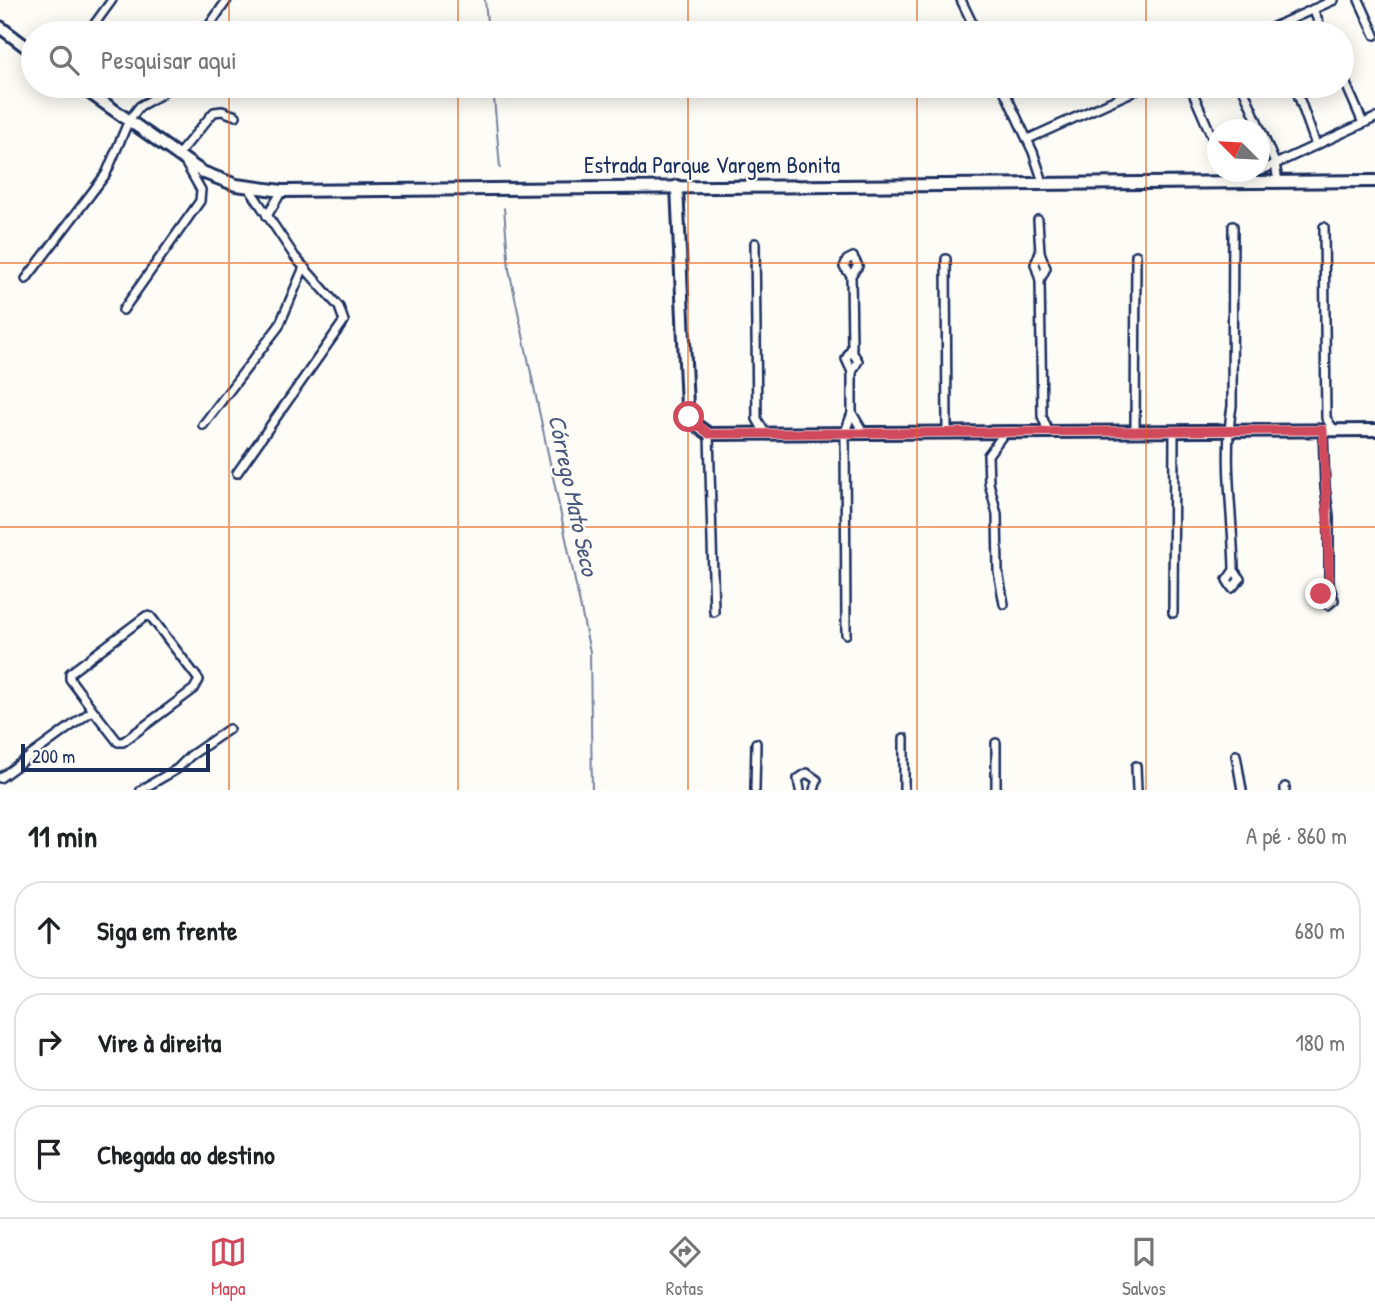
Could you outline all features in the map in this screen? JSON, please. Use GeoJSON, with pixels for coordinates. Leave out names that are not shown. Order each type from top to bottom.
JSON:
{"type":"FeatureCollection","features":[{"type":"Feature","properties":{"kind":"main road"},"geometry":{"type":"LineString","coordinates":[[0,27],[21,42]]}},
{"type":"Feature","properties":{"kind":"main road","name":"Estrada Parque Vargem Bonita"},"geometry":{"type":"LineString","coordinates":[[97,98],[181,159],[218,180],[249,188],[282,191],[1207,180]]}},
{"type":"Feature","properties":{"kind":"main road","name":"Estrada Parque Vargem Bonita"},"geometry":{"type":"LineString","coordinates":[[1270,181],[1375,181]]}},
{"type":"Feature","properties":{"kind":"main road"},"geometry":{"type":"LineString","coordinates":[[677,186],[687,406],[692,422],[709,434],[1375,430]]}},
{"type":"Feature","properties":{"kind":"street"},"geometry":{"type":"LineString","coordinates":[[97,21],[112,0]]}},
{"type":"Feature","properties":{"kind":"street"},"geometry":{"type":"LineString","coordinates":[[212,21],[227,0]]}},
{"type":"Feature","properties":{"kind":"street"},"geometry":{"type":"LineString","coordinates":[[961,0],[971,21]]}},
{"type":"Feature","properties":{"kind":"street"},"geometry":{"type":"LineString","coordinates":[[1291,21],[1334,0]]}},
{"type":"Feature","properties":{"kind":"street"},"geometry":{"type":"LineString","coordinates":[[1359,0],[1375,35]]}},
{"type":"Feature","properties":{"kind":"street"},"geometry":{"type":"LineString","coordinates":[[1313,9],[1318,21]]}},
{"type":"Feature","properties":{"kind":"street"},"geometry":{"type":"LineString","coordinates":[[26,279],[106,174],[129,120],[140,106],[156,98]]}},
{"type":"Feature","properties":{"kind":"street"},"geometry":{"type":"LineString","coordinates":[[1008,98],[1028,139],[1042,183]]}},
{"type":"Feature","properties":{"kind":"street"},"geometry":{"type":"LineString","coordinates":[[1028,139],[1119,98]]}},
{"type":"Feature","properties":{"kind":"street"},"geometry":{"type":"LineString","coordinates":[[1195,98],[1207,126]]}},
{"type":"Feature","properties":{"kind":"street"},"geometry":{"type":"LineString","coordinates":[[1247,98],[1275,163],[1278,182]]}},
{"type":"Feature","properties":{"kind":"street"},"geometry":{"type":"LineString","coordinates":[[1299,98],[1316,145]]}},
{"type":"Feature","properties":{"kind":"street"},"geometry":{"type":"LineString","coordinates":[[1352,98],[1363,123]]}},
{"type":"Feature","properties":{"kind":"street"},"geometry":{"type":"LineString","coordinates":[[123,310],[200,201],[201,190],[181,159],[214,113],[222,111],[236,116]]}},
{"type":"Feature","properties":{"kind":"street"},"geometry":{"type":"LineString","coordinates":[[1270,166],[1375,118]]}},
{"type":"Feature","properties":{"kind":"street"},"geometry":{"type":"LineString","coordinates":[[237,473],[344,325],[339,307],[304,267],[249,188]]}},
{"type":"Feature","properties":{"kind":"street"},"geometry":{"type":"LineString","coordinates":[[267,216],[282,191]]}},
{"type":"Feature","properties":{"kind":"street"},"geometry":{"type":"LineString","coordinates":[[1038,220],[1040,252],[1046,268],[1040,280],[1042,416],[1048,430]]}},
{"type":"Feature","properties":{"kind":"street"},"geometry":{"type":"LineString","coordinates":[[1233,226],[1232,406],[1228,430],[1234,570]]}},
{"type":"Feature","properties":{"kind":"street"},"geometry":{"type":"LineString","coordinates":[[1324,227],[1325,487],[1329,516],[1329,585]]}},
{"type":"Feature","properties":{"kind":"street"},"geometry":{"type":"LineString","coordinates":[[750,433],[757,419],[755,243]]}},
{"type":"Feature","properties":{"kind":"street"},"geometry":{"type":"LineString","coordinates":[[1135,431],[1136,255]]}},
{"type":"Feature","properties":{"kind":"street"},"geometry":{"type":"LineString","coordinates":[[946,259],[947,431]]}},
{"type":"Feature","properties":{"kind":"street"},"geometry":{"type":"LineString","coordinates":[[203,425],[279,326],[304,267]]}},
{"type":"Feature","properties":{"kind":"street"},"geometry":{"type":"LineString","coordinates":[[846,634],[845,432],[852,413],[852,372],[846,363],[851,349],[851,275]]}},
{"type":"Feature","properties":{"kind":"street"},"geometry":{"type":"LineString","coordinates":[[852,413],[863,432]]}},
{"type":"Feature","properties":{"kind":"street"},"geometry":{"type":"LineString","coordinates":[[1035,431],[1042,416]]}},
{"type":"Feature","properties":{"kind":"street"},"geometry":{"type":"LineString","coordinates":[[1325,430],[1326,418]]}},
{"type":"Feature","properties":{"kind":"street"},"geometry":{"type":"LineString","coordinates":[[757,419],[765,433]]}},
{"type":"Feature","properties":{"kind":"street"},"geometry":{"type":"LineString","coordinates":[[1004,604],[998,570],[997,514],[989,483],[988,455],[1006,431]]}},
{"type":"Feature","properties":{"kind":"street"},"geometry":{"type":"LineString","coordinates":[[1173,613],[1174,431]]}},
{"type":"Feature","properties":{"kind":"street"},"geometry":{"type":"LineString","coordinates":[[986,432],[992,447]]}},
{"type":"Feature","properties":{"kind":"street"},"geometry":{"type":"LineString","coordinates":[[709,434],[714,612]]}},
{"type":"Feature","properties":{"kind":"street"},"geometry":{"type":"LineString","coordinates":[[146,616],[151,617],[199,680],[194,689],[124,742],[118,742],[93,710],[70,679],[70,673],[146,616]]}},
{"type":"Feature","properties":{"kind":"street"},"geometry":{"type":"LineString","coordinates":[[0,778],[93,710]]}},
{"type":"Feature","properties":{"kind":"street"},"geometry":{"type":"LineString","coordinates":[[141,790],[177,769],[190,756],[229,729]]}},
{"type":"Feature","properties":{"kind":"street"},"geometry":{"type":"LineString","coordinates":[[904,738],[904,790]]}},
{"type":"Feature","properties":{"kind":"street"},"geometry":{"type":"LineString","coordinates":[[755,790],[756,743]]}},
{"type":"Feature","properties":{"kind":"street"},"geometry":{"type":"LineString","coordinates":[[996,743],[996,790]]}},
{"type":"Feature","properties":{"kind":"street"},"geometry":{"type":"LineString","coordinates":[[1236,755],[1242,790]]}},
{"type":"Feature","properties":{"kind":"street"},"geometry":{"type":"LineString","coordinates":[[1136,766],[1137,790]]}},
{"type":"Feature","properties":{"kind":"street"},"geometry":{"type":"LineString","coordinates":[[800,790],[798,779],[807,773],[817,780],[814,790]]}},
{"type":"Feature","properties":{"kind":"waterway","name":"Córrego Mato Seco"},"geometry":{"type":"LineString","coordinates":[[485,0],[487,21]]}},
{"type":"Feature","properties":{"kind":"waterway","name":"Córrego Mato Seco"},"geometry":{"type":"LineString","coordinates":[[494,98],[500,168]]}},
{"type":"Feature","properties":{"kind":"waterway","name":"Córrego Mato Seco"},"geometry":{"type":"LineString","coordinates":[[504,208],[509,269],[590,652],[592,790]]}},
{"type":"Feature","properties":{"kind":"route"},"geometry":{"type":"LineString","coordinates":[[689,417],[699,429],[709,434],[1323,430],[1329,516],[1329,585],[1321,594]]}}]}
